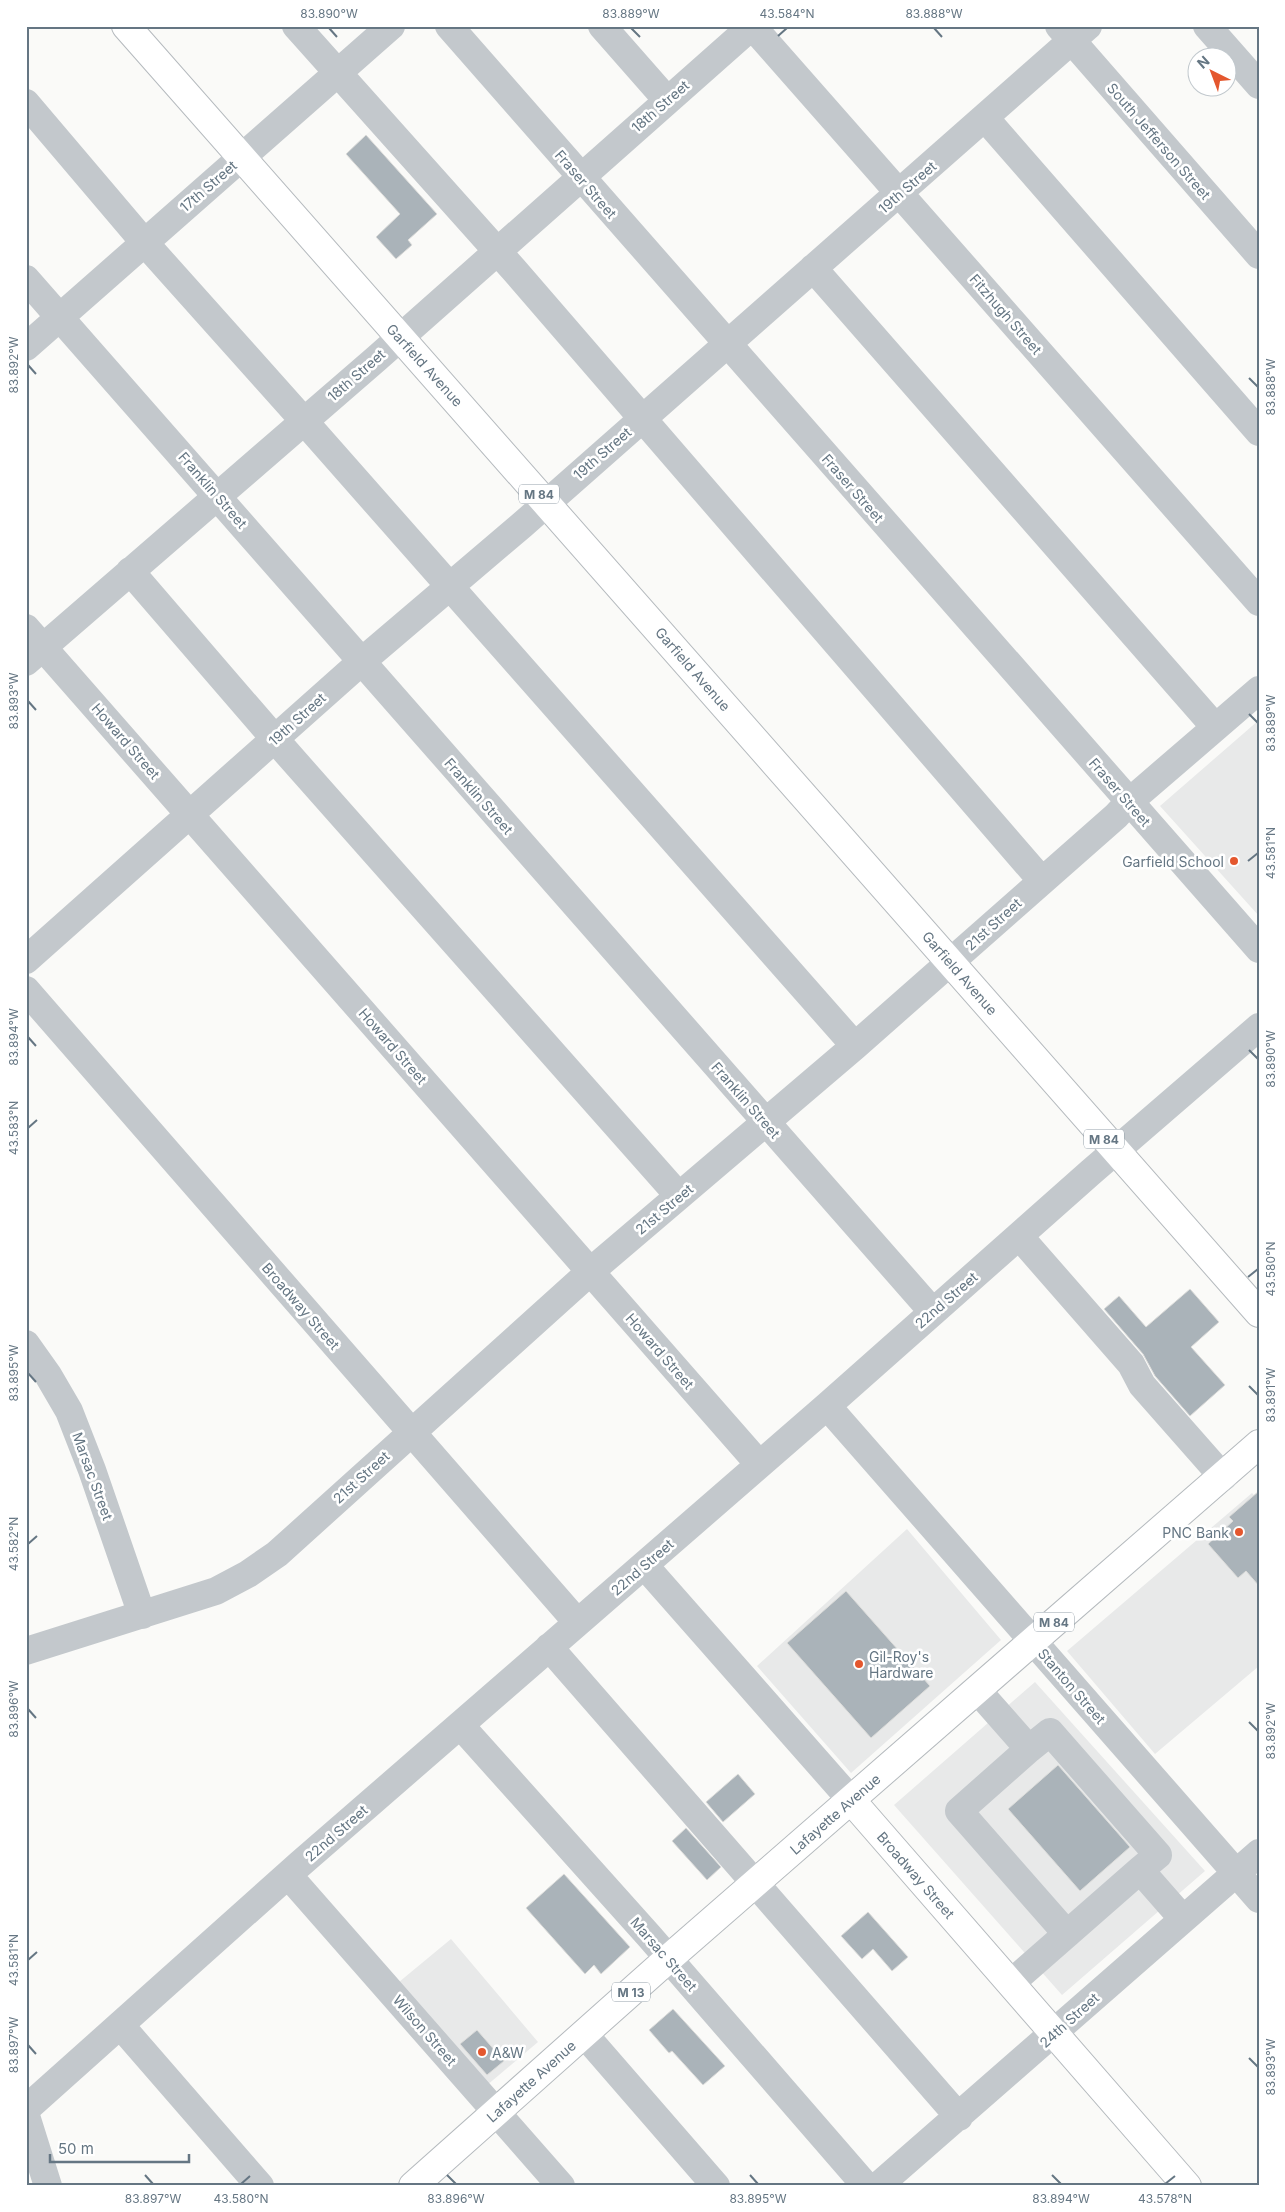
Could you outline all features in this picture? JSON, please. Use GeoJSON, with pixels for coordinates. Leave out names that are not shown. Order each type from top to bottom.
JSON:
{"type":"FeatureCollection","features":[{"type":"Feature","properties":{"kind":"main road","name":"Garfield Avenue"},"geometry":{"type":"LineString","coordinates":[[126,26],[546,501],[1115,1152],[1259,1313]]}},
{"type":"Feature","properties":{"kind":"main road","name":"Lafayette Avenue"},"geometry":{"type":"LineString","coordinates":[[413,2186],[668,1959],[1259,1444]]}},
{"type":"Feature","properties":{"kind":"main road","name":"Broadway Street"},"geometry":{"type":"LineString","coordinates":[[851,1800],[1188,2186]]}},
{"type":"Feature","properties":{"kind":"street"},"geometry":{"type":"LineString","coordinates":[[296,26],[642,417],[1042,881]]}},
{"type":"Feature","properties":{"kind":"street","name":"17th Street"},"geometry":{"type":"LineString","coordinates":[[26,347],[391,26]]}},
{"type":"Feature","properties":{"kind":"street","name":"Fraser Street"},"geometry":{"type":"LineString","coordinates":[[449,26],[579,177],[1259,949]]}},
{"type":"Feature","properties":{"kind":"street"},"geometry":{"type":"LineString","coordinates":[[602,26],[667,100]]}},
{"type":"Feature","properties":{"kind":"street","name":"18th Street"},"geometry":{"type":"LineString","coordinates":[[32,646],[130,570],[304,421],[752,26]]}},
{"type":"Feature","properties":{"kind":"street","name":"Fitzhugh Street"},"geometry":{"type":"LineString","coordinates":[[752,26],[1259,602]]}},
{"type":"Feature","properties":{"kind":"street"},"geometry":{"type":"LineString","coordinates":[[1208,26],[1259,84]]}},
{"type":"Feature","properties":{"kind":"street","name":"19th Street"},"geometry":{"type":"LineString","coordinates":[[26,960],[361,662],[985,118],[1073,31]]}},
{"type":"Feature","properties":{"kind":"street","name":"South Jefferson Street"},"geometry":{"type":"LineString","coordinates":[[1073,31],[1259,255]]}},
{"type":"Feature","properties":{"kind":"street"},"geometry":{"type":"LineString","coordinates":[[26,103],[144,242],[855,1046]]}},
{"type":"Feature","properties":{"kind":"street"},"geometry":{"type":"LineString","coordinates":[[985,118],[1259,432]]}},
{"type":"Feature","properties":{"kind":"street"},"geometry":{"type":"LineString","coordinates":[[813,268],[1215,727]]}},
{"type":"Feature","properties":{"kind":"street","name":"Franklin Street"},"geometry":{"type":"LineString","coordinates":[[26,279],[932,1312]]}},
{"type":"Feature","properties":{"kind":"street"},"geometry":{"type":"LineString","coordinates":[[130,570],[679,1196]]}},
{"type":"Feature","properties":{"kind":"street","name":"Howard Street"},"geometry":{"type":"LineString","coordinates":[[32,646],[190,814],[759,1464]]}},
{"type":"Feature","properties":{"kind":"street","name":"21st Street"},"geometry":{"type":"LineString","coordinates":[[26,1651],[142,1616],[216,1591],[277,1554],[591,1272],[951,963],[1129,802],[1259,690]]}},
{"type":"Feature","properties":{"kind":"street","name":"Broadway Street"},"geometry":{"type":"LineString","coordinates":[[26,990],[577,1622]]}},
{"type":"Feature","properties":{"kind":"street","name":"22nd Street"},"geometry":{"type":"LineString","coordinates":[[26,2109],[288,1875],[827,1406],[1259,1026]]}},
{"type":"Feature","properties":{"kind":"street"},"geometry":{"type":"LineString","coordinates":[[1019,1236],[1131,1364],[1142,1385],[1223,1477]]}},
{"type":"Feature","properties":{"kind":"street","name":"Marsac Street"},"geometry":{"type":"LineString","coordinates":[[26,1344],[48,1374],[69,1411],[92,1470],[142,1616]]}},
{"type":"Feature","properties":{"kind":"street","name":"Stanton Street"},"geometry":{"type":"LineString","coordinates":[[827,1406],[1259,1899]]}},
{"type":"Feature","properties":{"kind":"street","name":"Broadway Street"},"geometry":{"type":"LineString","coordinates":[[644,1565],[851,1800]]}},
{"type":"Feature","properties":{"kind":"street"},"geometry":{"type":"LineString","coordinates":[[549,1647],[959,2117]]}},
{"type":"Feature","properties":{"kind":"street"},"geometry":{"type":"LineString","coordinates":[[977,1690],[1029,1749]]}},
{"type":"Feature","properties":{"kind":"street","name":"Marsac Street"},"geometry":{"type":"LineString","coordinates":[[460,1725],[866,2186]]}},
{"type":"Feature","properties":{"kind":"street"},"geometry":{"type":"LineString","coordinates":[[1010,1983],[1067,1934],[1140,1870],[1158,1855],[1050,1732],[959,1810],[1067,1934]]}},
{"type":"Feature","properties":{"kind":"street","name":"24th Street"},"geometry":{"type":"LineString","coordinates":[[878,2186],[1259,1853]]}},
{"type":"Feature","properties":{"kind":"street"},"geometry":{"type":"LineString","coordinates":[[1140,1870],[1183,1919]]}},
{"type":"Feature","properties":{"kind":"street","name":"Wilson Street"},"geometry":{"type":"LineString","coordinates":[[288,1875],[561,2186]]}},
{"type":"Feature","properties":{"kind":"street"},"geometry":{"type":"LineString","coordinates":[[121,2026],[260,2186]]}},
{"type":"Feature","properties":{"kind":"street"},"geometry":{"type":"LineString","coordinates":[[584,2034],[716,2186]]}},
{"type":"Feature","properties":{"kind":"street"},"geometry":{"type":"LineString","coordinates":[[26,2116],[48,2186]]}},
{"type":"Feature","properties":{"kind":"shaded area","name":"Garfield School"},"geometry":{"type":"Polygon","coordinates":[[[1259,720],[1259,916],[1160,806],[1259,720]]]}},
{"type":"Feature","properties":{"kind":"shaded area"},"geometry":{"type":"Polygon","coordinates":[[[1252,1493],[1259,1501],[1259,1666],[1155,1754],[1067,1651],[1252,1493]]]}},
{"type":"Feature","properties":{"kind":"shaded area"},"geometry":{"type":"Polygon","coordinates":[[[907,1529],[1001,1640],[851,1773],[757,1666],[907,1529]]]}},
{"type":"Feature","properties":{"kind":"shaded area"},"geometry":{"type":"Polygon","coordinates":[[[1035,1682],[1205,1871],[1062,1995],[894,1805],[1035,1682]]]}},
{"type":"Feature","properties":{"kind":"shaded area"},"geometry":{"type":"Polygon","coordinates":[[[451,1939],[538,2042],[486,2086],[399,1982],[451,1939]]]}},
{"type":"Feature","properties":{"kind":"building"},"geometry":{"type":"Polygon","coordinates":[[[366,135],[437,214],[408,240],[412,245],[396,259],[376,237],[400,214],[346,154],[366,135]]]}},
{"type":"Feature","properties":{"kind":"building"},"geometry":{"type":"Polygon","coordinates":[[[1190,1289],[1219,1322],[1191,1347],[1225,1385],[1190,1416],[1155,1376],[1143,1354],[1104,1309],[1119,1296],[1146,1327],[1190,1289]]]}},
{"type":"Feature","properties":{"kind":"building","name":"PNC Bank"},"geometry":{"type":"Polygon","coordinates":[[[1259,1491],[1259,1586],[1246,1571],[1238,1578],[1208,1544],[1233,1521],[1229,1517],[1259,1491]]]}},
{"type":"Feature","properties":{"kind":"building","name":"Gil-Roy's Hardware"},"geometry":{"type":"Polygon","coordinates":[[[846,1591],[930,1686],[871,1738],[787,1643],[846,1591]]]}},
{"type":"Feature","properties":{"kind":"building"},"geometry":{"type":"Polygon","coordinates":[[[1058,1765],[1130,1847],[1080,1891],[1008,1809],[1058,1765]]]}},
{"type":"Feature","properties":{"kind":"building"},"geometry":{"type":"Polygon","coordinates":[[[738,1774],[755,1794],[723,1822],[706,1802],[738,1774]]]}},
{"type":"Feature","properties":{"kind":"building"},"geometry":{"type":"Polygon","coordinates":[[[686,1828],[721,1867],[707,1880],[672,1841],[686,1828]]]}},
{"type":"Feature","properties":{"kind":"building"},"geometry":{"type":"Polygon","coordinates":[[[564,1874],[630,1947],[601,1974],[594,1965],[585,1974],[526,1908],[564,1874]]]}},
{"type":"Feature","properties":{"kind":"building"},"geometry":{"type":"Polygon","coordinates":[[[868,1912],[908,1957],[892,1971],[873,1949],[862,1959],[841,1936],[868,1912]]]}},
{"type":"Feature","properties":{"kind":"building"},"geometry":{"type":"Polygon","coordinates":[[[673,2009],[725,2066],[703,2085],[672,2051],[669,2053],[649,2030],[673,2009]]]}},
{"type":"Feature","properties":{"kind":"building","name":"A&W"},"geometry":{"type":"Polygon","coordinates":[[[477,2030],[504,2061],[487,2075],[460,2044],[477,2030]]]}},
{"type":"Feature","properties":{"kind":"place","name":"Garfield School"},"geometry":{"type":"Point","coordinates":[1234,861]}},
{"type":"Feature","properties":{"kind":"place","name":"PNC Bank"},"geometry":{"type":"Point","coordinates":[1239,1532]}},
{"type":"Feature","properties":{"kind":"place","name":"Gil-Roy's Hardware"},"geometry":{"type":"Point","coordinates":[859,1664]}},
{"type":"Feature","properties":{"kind":"place","name":"A&W"},"geometry":{"type":"Point","coordinates":[482,2052]}}]}
